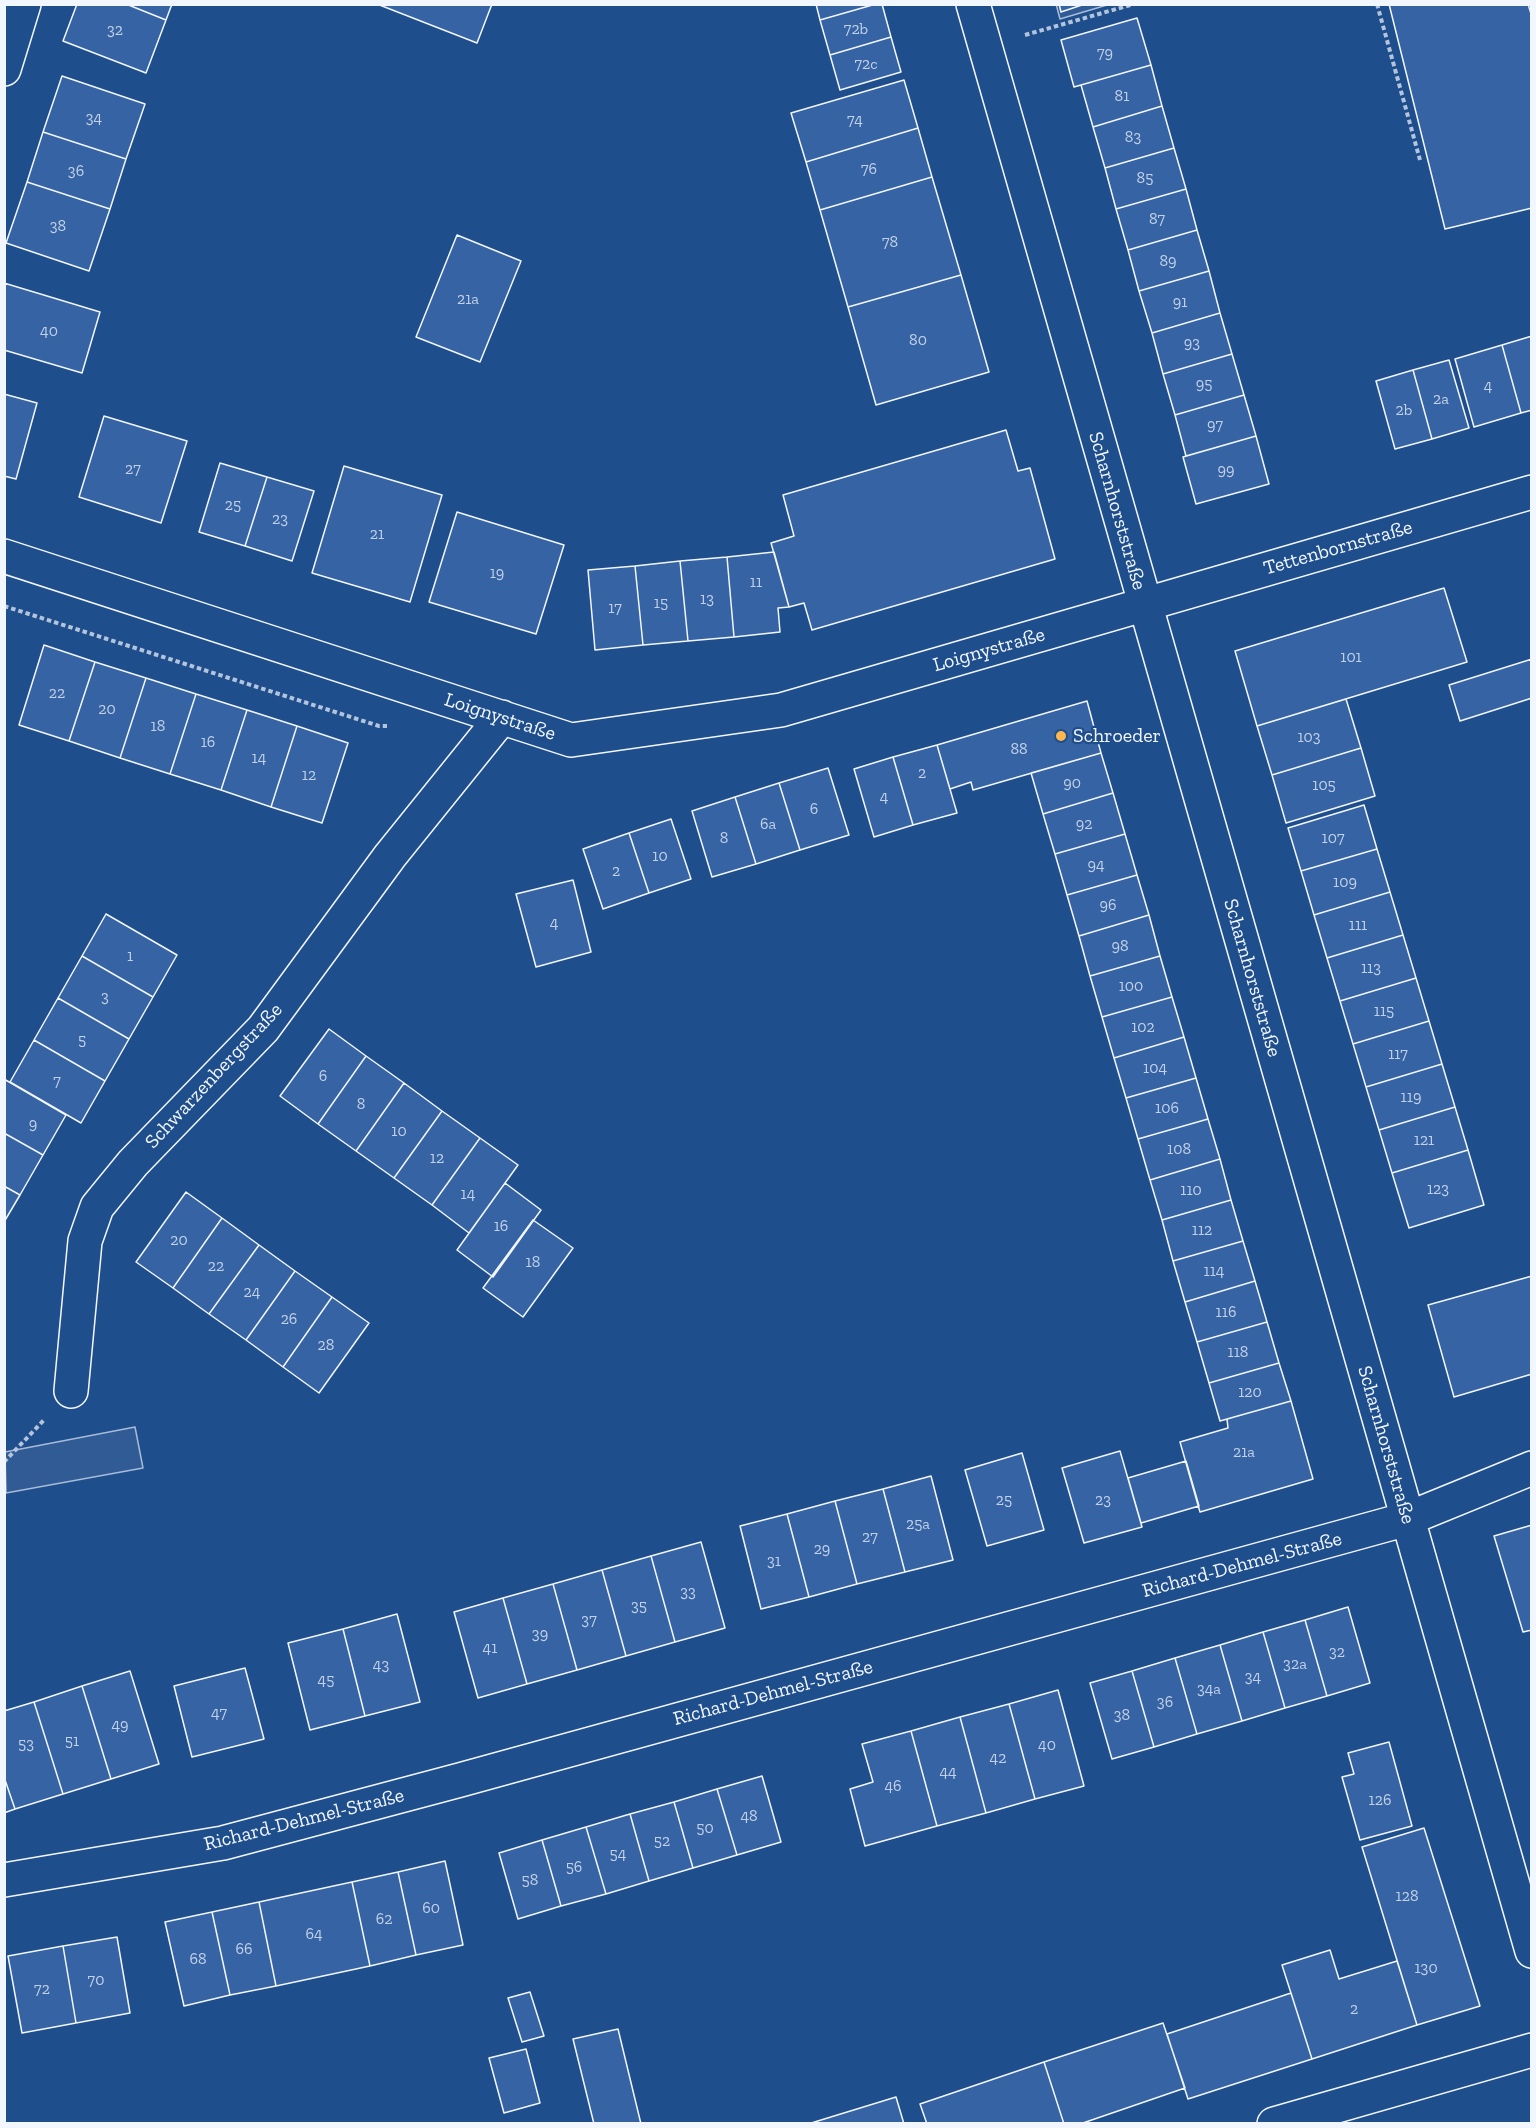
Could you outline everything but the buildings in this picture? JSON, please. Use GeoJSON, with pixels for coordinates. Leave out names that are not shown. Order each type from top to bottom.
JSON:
{"type":"FeatureCollection","features":[{"type":"Feature","properties":{"kind":"street"},"geometry":{"type":"LineString","coordinates":[[4,69],[24,4]]}},
{"type":"Feature","properties":{"kind":"street","name":"Scharnhorststraße"},"geometry":{"type":"LineString","coordinates":[[973,4],[1407,1519],[1526,1909],[1532,1951]]}},
{"type":"Feature","properties":{"kind":"street","name":"Tettenbornstraße"},"geometry":{"type":"LineString","coordinates":[[1144,605],[1532,492]]}},
{"type":"Feature","properties":{"kind":"street","name":"Loignystraße"},"geometry":{"type":"LineString","coordinates":[[4,556],[571,740],[781,710],[1144,605]]}},
{"type":"Feature","properties":{"kind":"street","name":"Schwarzenbergstraße"},"geometry":{"type":"LineString","coordinates":[[71,1391],[85,1241],[97,1207],[133,1164],[263,1029],[390,856],[502,717]]}},
{"type":"Feature","properties":{"kind":"street","name":"Richard-Dehmel-Straße"},"geometry":{"type":"LineString","coordinates":[[4,1881],[223,1843],[1407,1519],[1532,1468]]}},
{"type":"Feature","properties":{"kind":"street"},"geometry":{"type":"LineString","coordinates":[[1274,2124],[1532,2050]]}},
{"type":"Feature","properties":{"kind":"path"},"geometry":{"type":"LineString","coordinates":[[986,46],[1134,4]]}},
{"type":"Feature","properties":{"kind":"path"},"geometry":{"type":"LineString","coordinates":[[1377,4],[1420,160]]}},
{"type":"Feature","properties":{"kind":"path"},"geometry":{"type":"LineString","coordinates":[[4,1462],[71,1391]]}},
{"type":"Feature","properties":{"kind":"shaded area"},"geometry":{"type":"Polygon","coordinates":[[[1056,4],[1107,5],[1060,19],[1056,4]]]}},
{"type":"Feature","properties":{"kind":"shaded area"},"geometry":{"type":"Polygon","coordinates":[[[135,1427],[143,1468],[6,1493],[5,1452],[135,1427]]]}},
{"type":"Feature","properties":{"kind":"place","name":"Schroeder"},"geometry":{"type":"Point","coordinates":[1061,736]}}]}
